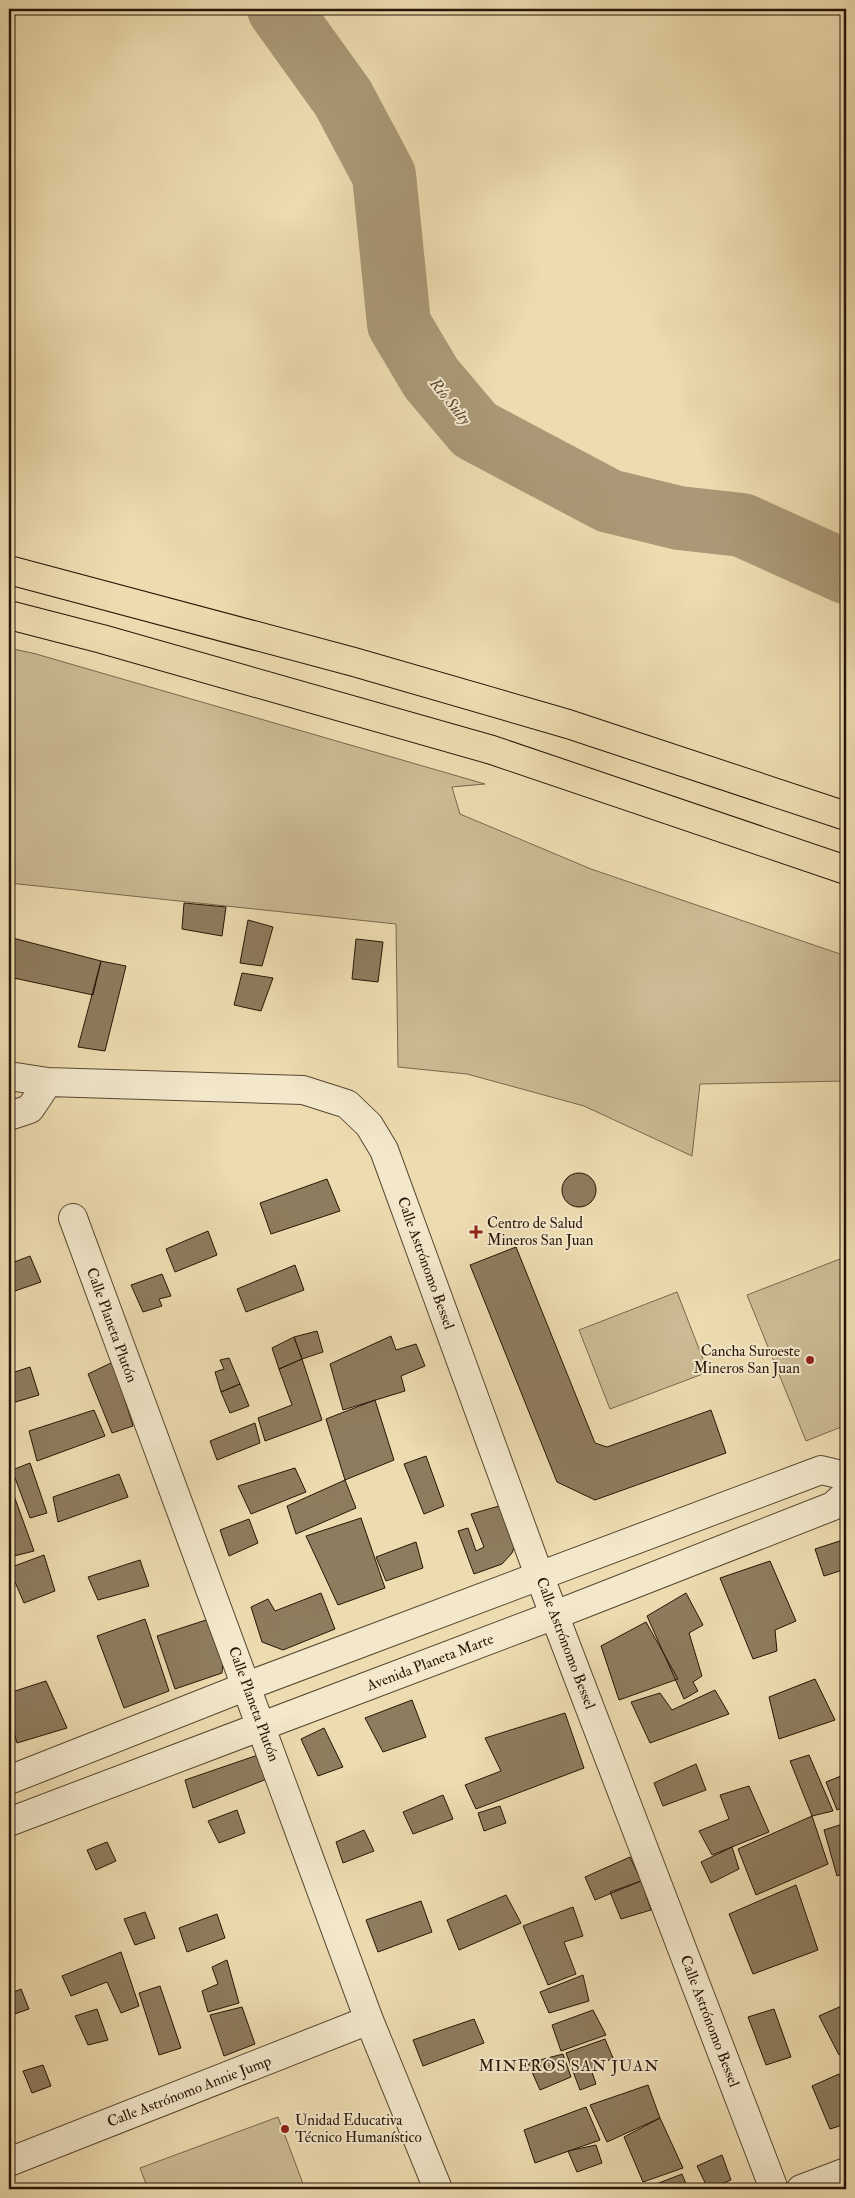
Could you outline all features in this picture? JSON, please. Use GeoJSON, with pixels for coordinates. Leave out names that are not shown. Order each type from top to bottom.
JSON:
{"type":"FeatureCollection","features":[{"type":"Feature","properties":{"kind":"highway"},"geometry":{"type":"LineString","coordinates":[[9,570],[354,662],[568,724],[846,816]]}},
{"type":"Feature","properties":{"kind":"highway"},"geometry":{"type":"LineString","coordinates":[[9,615],[492,750],[846,870]]}},
{"type":"Feature","properties":{"kind":"street"},"geometry":{"type":"LineString","coordinates":[[9,1076],[48,1082],[30,1109],[9,1116]]}},
{"type":"Feature","properties":{"kind":"street","name":"Calle Astrónomo Bessel"},"geometry":{"type":"LineString","coordinates":[[48,1082],[303,1090],[347,1104],[369,1125],[384,1150],[539,1574],[774,2189]]}},
{"type":"Feature","properties":{"kind":"street","name":"Calle Planeta Plutón"},"geometry":{"type":"LineString","coordinates":[[73,1218],[262,1725],[369,2020],[438,2189]]}},
{"type":"Feature","properties":{"kind":"street"},"geometry":{"type":"LineString","coordinates":[[9,1780],[539,1574],[821,1470],[846,1476]]}},
{"type":"Feature","properties":{"kind":"street","name":"Avenida Planeta Marte"},"geometry":{"type":"LineString","coordinates":[[9,1822],[555,1615],[833,1506],[846,1494]]}},
{"type":"Feature","properties":{"kind":"street","name":"Calle Astrónomo Annie Jump"},"geometry":{"type":"LineString","coordinates":[[9,2162],[369,2020]]}},
{"type":"Feature","properties":{"kind":"street"},"geometry":{"type":"LineString","coordinates":[[801,2189],[846,2172]]}},
{"type":"Feature","properties":{"kind":"shaded area"},"geometry":{"type":"Polygon","coordinates":[[[9,648],[36,654],[485,784],[452,787],[460,814],[591,869],[846,956],[846,1081],[700,1084],[692,1156],[584,1106],[467,1074],[398,1067],[396,924],[9,883],[9,648]]]}},
{"type":"Feature","properties":{"kind":"shaded area","name":"Cancha Suroeste Mineros San Juan"},"geometry":{"type":"Polygon","coordinates":[[[845,1257],[846,1425],[806,1441],[747,1295],[845,1257]]]}},
{"type":"Feature","properties":{"kind":"shaded area"},"geometry":{"type":"Polygon","coordinates":[[[677,1292],[708,1372],[610,1409],[579,1330],[677,1292]]]}},
{"type":"Feature","properties":{"kind":"shaded area"},"geometry":{"type":"Polygon","coordinates":[[[278,2117],[305,2189],[148,2189],[140,2168],[278,2117]]]}},
{"type":"Feature","properties":{"kind":"building"},"geometry":{"type":"Polygon","coordinates":[[[184,903],[226,907],[222,936],[182,929],[184,903]]]}},
{"type":"Feature","properties":{"kind":"building"},"geometry":{"type":"Polygon","coordinates":[[[248,920],[273,927],[262,966],[240,963],[248,920]]]}},
{"type":"Feature","properties":{"kind":"building"},"geometry":{"type":"Polygon","coordinates":[[[9,937],[101,961],[93,995],[9,977],[9,937]]]}},
{"type":"Feature","properties":{"kind":"building"},"geometry":{"type":"Polygon","coordinates":[[[356,939],[383,942],[378,982],[352,979],[356,939]]]}},
{"type":"Feature","properties":{"kind":"building"},"geometry":{"type":"Polygon","coordinates":[[[101,961],[126,966],[105,1051],[78,1047],[101,961]]]}},
{"type":"Feature","properties":{"kind":"building"},"geometry":{"type":"Polygon","coordinates":[[[242,973],[273,978],[261,1011],[234,1005],[242,973]]]}},
{"type":"Feature","properties":{"kind":"building"},"geometry":{"type":"Polygon","coordinates":[[[579,1173],[591,1178],[596,1190],[591,1202],[579,1207],[567,1202],[562,1190],[567,1178],[579,1173]]]}},
{"type":"Feature","properties":{"kind":"building"},"geometry":{"type":"Polygon","coordinates":[[[327,1179],[340,1211],[271,1234],[260,1203],[327,1179]]]}},
{"type":"Feature","properties":{"kind":"building"},"geometry":{"type":"Polygon","coordinates":[[[208,1231],[217,1255],[175,1272],[166,1249],[208,1231]]]}},
{"type":"Feature","properties":{"kind":"building"},"geometry":{"type":"Polygon","coordinates":[[[516,1247],[595,1443],[607,1447],[711,1410],[726,1453],[595,1500],[557,1482],[470,1265],[516,1247]]]}},
{"type":"Feature","properties":{"kind":"building"},"geometry":{"type":"Polygon","coordinates":[[[30,1256],[41,1282],[9,1293],[9,1264],[30,1256]]]}},
{"type":"Feature","properties":{"kind":"building"},"geometry":{"type":"Polygon","coordinates":[[[295,1265],[304,1290],[246,1312],[237,1289],[295,1265]]]}},
{"type":"Feature","properties":{"kind":"building"},"geometry":{"type":"Polygon","coordinates":[[[162,1274],[171,1296],[159,1299],[162,1306],[143,1312],[131,1285],[162,1274]]]}},
{"type":"Feature","properties":{"kind":"building"},"geometry":{"type":"Polygon","coordinates":[[[317,1331],[323,1352],[302,1359],[294,1337],[317,1331]]]}},
{"type":"Feature","properties":{"kind":"building"},"geometry":{"type":"Polygon","coordinates":[[[391,1336],[396,1350],[416,1344],[425,1366],[401,1376],[405,1391],[343,1410],[330,1364],[391,1336]]]}},
{"type":"Feature","properties":{"kind":"building"},"geometry":{"type":"Polygon","coordinates":[[[294,1337],[302,1359],[279,1369],[272,1348],[294,1337]]]}},
{"type":"Feature","properties":{"kind":"building"},"geometry":{"type":"Polygon","coordinates":[[[229,1358],[240,1384],[221,1392],[215,1372],[224,1369],[220,1360],[229,1358]]]}},
{"type":"Feature","properties":{"kind":"building"},"geometry":{"type":"Polygon","coordinates":[[[302,1359],[322,1420],[265,1441],[258,1418],[292,1405],[279,1369],[302,1359]]]}},
{"type":"Feature","properties":{"kind":"building"},"geometry":{"type":"Polygon","coordinates":[[[113,1362],[133,1426],[112,1433],[88,1374],[113,1362]]]}},
{"type":"Feature","properties":{"kind":"building"},"geometry":{"type":"Polygon","coordinates":[[[30,1367],[39,1395],[9,1404],[9,1374],[30,1367]]]}},
{"type":"Feature","properties":{"kind":"building"},"geometry":{"type":"Polygon","coordinates":[[[240,1384],[249,1406],[230,1413],[221,1392],[240,1384]]]}},
{"type":"Feature","properties":{"kind":"building"},"geometry":{"type":"Polygon","coordinates":[[[375,1400],[394,1460],[345,1480],[326,1419],[375,1400]]]}},
{"type":"Feature","properties":{"kind":"building"},"geometry":{"type":"Polygon","coordinates":[[[94,1410],[105,1436],[37,1461],[29,1431],[94,1410]]]}},
{"type":"Feature","properties":{"kind":"building"},"geometry":{"type":"Polygon","coordinates":[[[255,1423],[260,1443],[217,1460],[210,1441],[255,1423]]]}},
{"type":"Feature","properties":{"kind":"building"},"geometry":{"type":"Polygon","coordinates":[[[426,1456],[444,1506],[424,1514],[404,1464],[426,1456]]]}},
{"type":"Feature","properties":{"kind":"building"},"geometry":{"type":"Polygon","coordinates":[[[30,1463],[47,1513],[30,1518],[12,1470],[30,1463]]]}},
{"type":"Feature","properties":{"kind":"building"},"geometry":{"type":"Polygon","coordinates":[[[295,1468],[306,1492],[251,1514],[238,1486],[295,1468]]]}},
{"type":"Feature","properties":{"kind":"building"},"geometry":{"type":"Polygon","coordinates":[[[119,1474],[128,1497],[58,1522],[53,1497],[119,1474]]]}},
{"type":"Feature","properties":{"kind":"building"},"geometry":{"type":"Polygon","coordinates":[[[345,1480],[356,1508],[296,1534],[287,1506],[345,1480]]]}},
{"type":"Feature","properties":{"kind":"building"},"geometry":{"type":"Polygon","coordinates":[[[9,1482],[34,1551],[14,1556],[9,1543],[9,1482]]]}},
{"type":"Feature","properties":{"kind":"building"},"geometry":{"type":"Polygon","coordinates":[[[499,1506],[517,1540],[512,1553],[502,1564],[474,1574],[458,1531],[468,1528],[476,1551],[484,1547],[471,1514],[499,1506]]]}},
{"type":"Feature","properties":{"kind":"building"},"geometry":{"type":"Polygon","coordinates":[[[361,1518],[385,1588],[338,1605],[306,1536],[361,1518]]]}},
{"type":"Feature","properties":{"kind":"building"},"geometry":{"type":"Polygon","coordinates":[[[249,1519],[258,1543],[229,1556],[220,1530],[249,1519]]]}},
{"type":"Feature","properties":{"kind":"building"},"geometry":{"type":"Polygon","coordinates":[[[846,1539],[846,1569],[824,1576],[815,1549],[846,1539]]]}},
{"type":"Feature","properties":{"kind":"building"},"geometry":{"type":"Polygon","coordinates":[[[416,1542],[423,1568],[386,1581],[376,1557],[416,1542]]]}},
{"type":"Feature","properties":{"kind":"building"},"geometry":{"type":"Polygon","coordinates":[[[44,1555],[55,1591],[24,1603],[9,1568],[44,1555]]]}},
{"type":"Feature","properties":{"kind":"building"},"geometry":{"type":"Polygon","coordinates":[[[140,1560],[149,1586],[98,1600],[88,1577],[140,1560]]]}},
{"type":"Feature","properties":{"kind":"building"},"geometry":{"type":"Polygon","coordinates":[[[770,1561],[796,1621],[775,1630],[777,1651],[753,1659],[720,1578],[770,1561]]]}},
{"type":"Feature","properties":{"kind":"building"},"geometry":{"type":"Polygon","coordinates":[[[321,1593],[335,1629],[283,1650],[262,1642],[251,1607],[268,1599],[275,1611],[321,1593]]]}},
{"type":"Feature","properties":{"kind":"building"},"geometry":{"type":"Polygon","coordinates":[[[686,1593],[703,1625],[689,1633],[702,1676],[693,1682],[698,1691],[684,1699],[647,1616],[686,1593]]]}},
{"type":"Feature","properties":{"kind":"building"},"geometry":{"type":"Polygon","coordinates":[[[145,1619],[169,1691],[124,1708],[97,1636],[145,1619]]]}},
{"type":"Feature","properties":{"kind":"building"},"geometry":{"type":"Polygon","coordinates":[[[209,1619],[223,1661],[222,1673],[175,1689],[157,1636],[209,1619]]]}},
{"type":"Feature","properties":{"kind":"building"},"geometry":{"type":"Polygon","coordinates":[[[646,1622],[678,1679],[619,1700],[601,1646],[646,1622]]]}},
{"type":"Feature","properties":{"kind":"building"},"geometry":{"type":"Polygon","coordinates":[[[815,1679],[835,1720],[779,1739],[769,1697],[815,1679]]]}},
{"type":"Feature","properties":{"kind":"building"},"geometry":{"type":"Polygon","coordinates":[[[46,1681],[67,1728],[17,1743],[9,1714],[9,1693],[46,1681]]]}},
{"type":"Feature","properties":{"kind":"building"},"geometry":{"type":"Polygon","coordinates":[[[715,1690],[729,1714],[650,1743],[631,1702],[660,1693],[672,1710],[715,1690]]]}},
{"type":"Feature","properties":{"kind":"building"},"geometry":{"type":"Polygon","coordinates":[[[412,1700],[426,1737],[383,1752],[365,1718],[412,1700]]]}},
{"type":"Feature","properties":{"kind":"building"},"geometry":{"type":"Polygon","coordinates":[[[565,1713],[584,1768],[476,1809],[465,1785],[501,1771],[485,1738],[565,1713]]]}},
{"type":"Feature","properties":{"kind":"building"},"geometry":{"type":"Polygon","coordinates":[[[324,1728],[343,1767],[318,1776],[301,1739],[324,1728]]]}},
{"type":"Feature","properties":{"kind":"building"},"geometry":{"type":"Polygon","coordinates":[[[258,1755],[267,1779],[193,1808],[185,1780],[258,1755]]]}},
{"type":"Feature","properties":{"kind":"building"},"geometry":{"type":"Polygon","coordinates":[[[809,1755],[833,1811],[812,1816],[790,1761],[809,1755]]]}},
{"type":"Feature","properties":{"kind":"building"},"geometry":{"type":"Polygon","coordinates":[[[696,1764],[706,1790],[663,1806],[654,1783],[696,1764]]]}},
{"type":"Feature","properties":{"kind":"building"},"geometry":{"type":"Polygon","coordinates":[[[846,1774],[846,1806],[837,1810],[826,1782],[846,1774]]]}},
{"type":"Feature","properties":{"kind":"building"},"geometry":{"type":"Polygon","coordinates":[[[749,1786],[769,1832],[712,1855],[699,1831],[729,1819],[720,1795],[749,1786]]]}},
{"type":"Feature","properties":{"kind":"building"},"geometry":{"type":"Polygon","coordinates":[[[443,1795],[453,1819],[413,1834],[403,1812],[443,1795]]]}},
{"type":"Feature","properties":{"kind":"building"},"geometry":{"type":"Polygon","coordinates":[[[500,1806],[506,1823],[484,1831],[478,1813],[500,1806]]]}},
{"type":"Feature","properties":{"kind":"building"},"geometry":{"type":"Polygon","coordinates":[[[237,1810],[245,1833],[219,1843],[208,1821],[237,1810]]]}},
{"type":"Feature","properties":{"kind":"building"},"geometry":{"type":"Polygon","coordinates":[[[812,1816],[828,1864],[756,1895],[738,1849],[812,1816]]]}},
{"type":"Feature","properties":{"kind":"building"},"geometry":{"type":"Polygon","coordinates":[[[846,1823],[846,1872],[837,1876],[824,1830],[846,1823]]]}},
{"type":"Feature","properties":{"kind":"building"},"geometry":{"type":"Polygon","coordinates":[[[364,1830],[374,1851],[343,1863],[336,1842],[364,1830]]]}},
{"type":"Feature","properties":{"kind":"building"},"geometry":{"type":"Polygon","coordinates":[[[107,1842],[116,1861],[96,1870],[87,1850],[107,1842]]]}},
{"type":"Feature","properties":{"kind":"building"},"geometry":{"type":"Polygon","coordinates":[[[732,1847],[739,1869],[711,1883],[701,1862],[732,1847]]]}},
{"type":"Feature","properties":{"kind":"building"},"geometry":{"type":"Polygon","coordinates":[[[630,1857],[641,1881],[595,1900],[585,1877],[630,1857]]]}},
{"type":"Feature","properties":{"kind":"building"},"geometry":{"type":"Polygon","coordinates":[[[641,1881],[651,1910],[621,1919],[610,1892],[641,1881]]]}},
{"type":"Feature","properties":{"kind":"building"},"geometry":{"type":"Polygon","coordinates":[[[796,1885],[818,1950],[753,1974],[729,1914],[796,1885]]]}},
{"type":"Feature","properties":{"kind":"building"},"geometry":{"type":"Polygon","coordinates":[[[506,1895],[521,1923],[459,1950],[447,1920],[506,1895]]]}},
{"type":"Feature","properties":{"kind":"building"},"geometry":{"type":"Polygon","coordinates":[[[421,1901],[432,1932],[378,1952],[366,1920],[421,1901]]]}},
{"type":"Feature","properties":{"kind":"building"},"geometry":{"type":"Polygon","coordinates":[[[573,1907],[583,1936],[564,1942],[576,1974],[548,1985],[523,1926],[573,1907]]]}},
{"type":"Feature","properties":{"kind":"building"},"geometry":{"type":"Polygon","coordinates":[[[145,1912],[155,1938],[135,1945],[124,1919],[145,1912]]]}},
{"type":"Feature","properties":{"kind":"building"},"geometry":{"type":"Polygon","coordinates":[[[217,1914],[225,1938],[187,1952],[179,1928],[217,1914]]]}},
{"type":"Feature","properties":{"kind":"building"},"geometry":{"type":"Polygon","coordinates":[[[121,1952],[139,2006],[121,2013],[107,1982],[71,1996],[62,1976],[121,1952]]]}},
{"type":"Feature","properties":{"kind":"building"},"geometry":{"type":"Polygon","coordinates":[[[227,1960],[239,2003],[208,2012],[202,1991],[218,1984],[212,1967],[227,1960]]]}},
{"type":"Feature","properties":{"kind":"building"},"geometry":{"type":"Polygon","coordinates":[[[583,1975],[589,2001],[549,2013],[540,1992],[583,1975]]]}},
{"type":"Feature","properties":{"kind":"building"},"geometry":{"type":"Polygon","coordinates":[[[160,1986],[181,2048],[159,2055],[139,1993],[160,1986]]]}},
{"type":"Feature","properties":{"kind":"building"},"geometry":{"type":"Polygon","coordinates":[[[21,1989],[29,2009],[9,2016],[9,1994],[21,1989]]]}},
{"type":"Feature","properties":{"kind":"building"},"geometry":{"type":"Polygon","coordinates":[[[846,2004],[846,2052],[839,2055],[819,2016],[846,2004]]]}},
{"type":"Feature","properties":{"kind":"building"},"geometry":{"type":"Polygon","coordinates":[[[242,2007],[255,2044],[224,2056],[210,2015],[242,2007]]]}},
{"type":"Feature","properties":{"kind":"building"},"geometry":{"type":"Polygon","coordinates":[[[97,2009],[108,2040],[88,2045],[75,2016],[97,2009]]]}},
{"type":"Feature","properties":{"kind":"building"},"geometry":{"type":"Polygon","coordinates":[[[774,2009],[791,2057],[766,2065],[748,2017],[774,2009]]]}},
{"type":"Feature","properties":{"kind":"building"},"geometry":{"type":"Polygon","coordinates":[[[593,2010],[606,2035],[561,2051],[552,2025],[593,2010]]]}},
{"type":"Feature","properties":{"kind":"building"},"geometry":{"type":"Polygon","coordinates":[[[474,2019],[484,2043],[423,2066],[413,2040],[474,2019]]]}},
{"type":"Feature","properties":{"kind":"building"},"geometry":{"type":"Polygon","coordinates":[[[605,2039],[613,2058],[591,2069],[596,2084],[580,2090],[566,2053],[605,2039]]]}},
{"type":"Feature","properties":{"kind":"building"},"geometry":{"type":"Polygon","coordinates":[[[563,2054],[571,2077],[540,2090],[528,2063],[563,2054]]]}},
{"type":"Feature","properties":{"kind":"building"},"geometry":{"type":"Polygon","coordinates":[[[43,2065],[51,2086],[32,2093],[23,2071],[43,2065]]]}},
{"type":"Feature","properties":{"kind":"building"},"geometry":{"type":"Polygon","coordinates":[[[839,2074],[846,2090],[846,2124],[830,2129],[812,2086],[839,2074]]]}},
{"type":"Feature","properties":{"kind":"building"},"geometry":{"type":"Polygon","coordinates":[[[648,2085],[660,2118],[607,2142],[590,2105],[648,2085]]]}},
{"type":"Feature","properties":{"kind":"building"},"geometry":{"type":"Polygon","coordinates":[[[586,2107],[600,2140],[535,2163],[524,2130],[586,2107]]]}},
{"type":"Feature","properties":{"kind":"building"},"geometry":{"type":"Polygon","coordinates":[[[660,2118],[683,2168],[643,2182],[624,2137],[660,2118]]]}},
{"type":"Feature","properties":{"kind":"building"},"geometry":{"type":"Polygon","coordinates":[[[596,2145],[602,2163],[577,2172],[568,2151],[596,2145]]]}},
{"type":"Feature","properties":{"kind":"building"},"geometry":{"type":"Polygon","coordinates":[[[722,2155],[731,2180],[708,2189],[697,2166],[722,2155]]]}},
{"type":"Feature","properties":{"kind":"building"},"geometry":{"type":"Polygon","coordinates":[[[682,2174],[688,2189],[646,2188],[682,2174]]]}},
{"type":"Feature","properties":{"kind":"waterway","name":"Río Sulty"},"geometry":{"type":"LineString","coordinates":[[279,9],[343,98],[384,175],[399,324],[431,378],[475,430],[609,501],[679,518],[742,525],[846,572]]}},
{"type":"Feature","properties":{"kind":"place","name":"Centro de Salud Mineros San Juan"},"geometry":{"type":"Point","coordinates":[476,1232]}},
{"type":"Feature","properties":{"kind":"place","name":"Cancha Suroeste Mineros San Juan"},"geometry":{"type":"Point","coordinates":[810,1360]}},
{"type":"Feature","properties":{"kind":"place","name":"Unidad Educativa Técnico Humanístico"},"geometry":{"type":"Point","coordinates":[285,2129]}},
{"type":"Feature","properties":{"kind":"district","name":"MINEROS SAN JUAN"},"geometry":{"type":"Point","coordinates":[569,2065]}}]}
